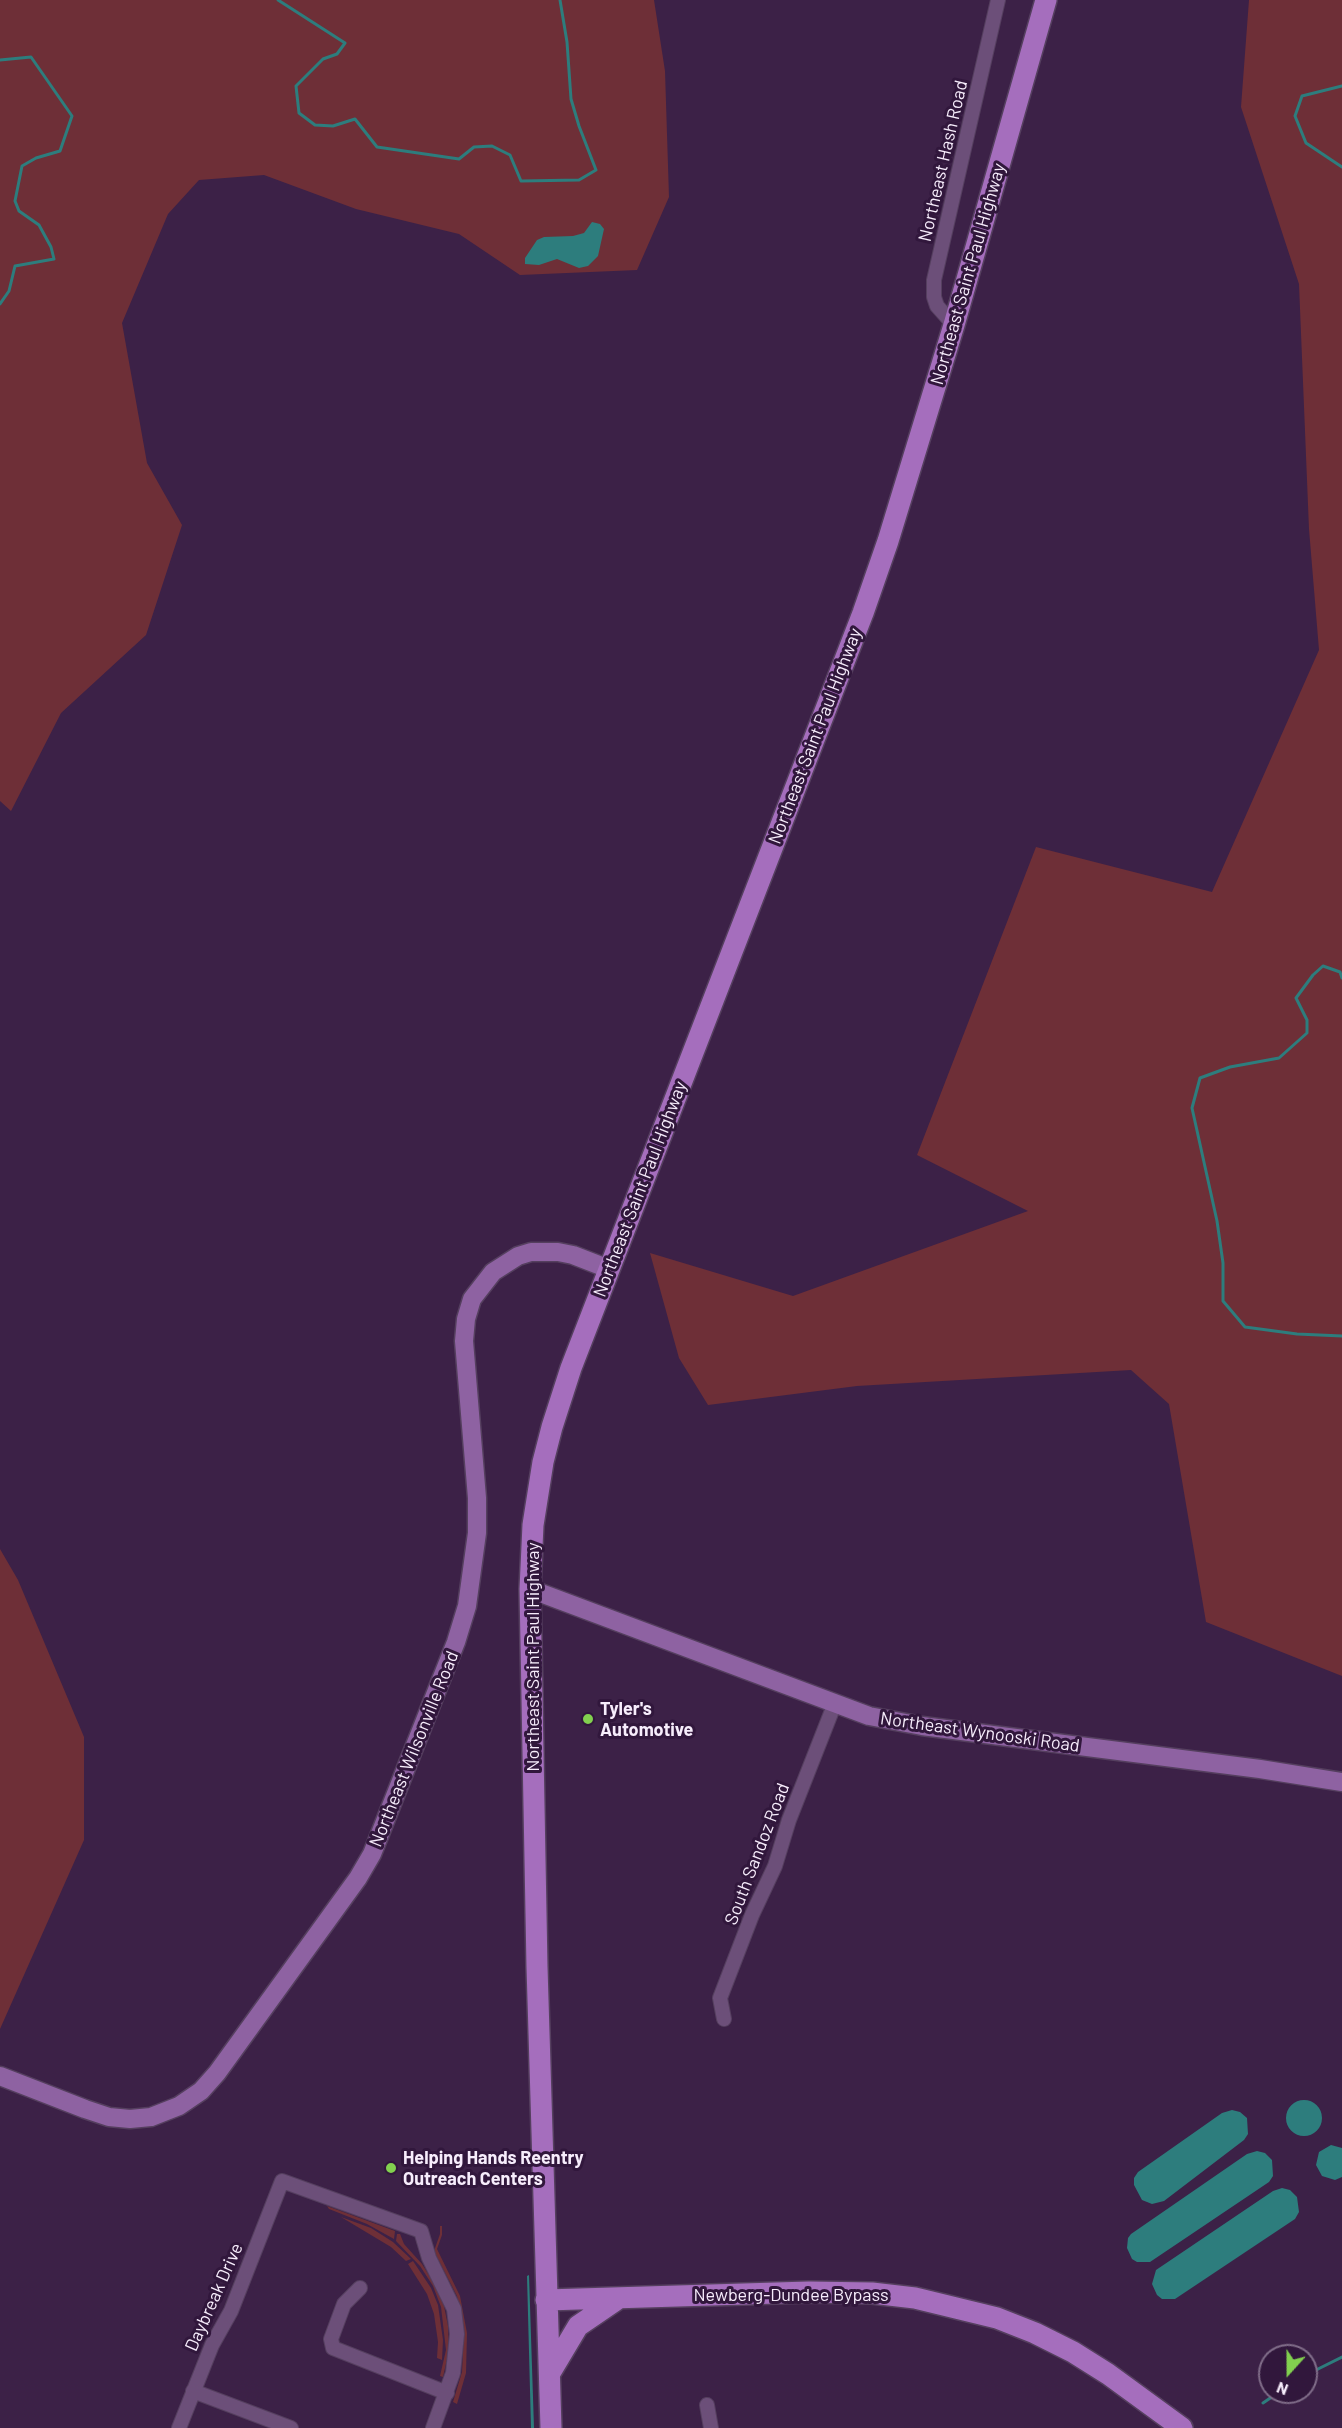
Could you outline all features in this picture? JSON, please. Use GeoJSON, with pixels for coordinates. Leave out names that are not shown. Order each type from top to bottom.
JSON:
{"type":"FeatureCollection","features":[{"type":"Feature","properties":{"kind":"highway","name":"Northeast Saint Paul Highway"},"geometry":{"type":"LineString","coordinates":[[551,2428],[537,1956],[530,1589],[533,1525],[547,1444],[563,1392],[609,1269],[863,613],[911,471],[1046,0]]}},
{"type":"Feature","properties":{"kind":"highway","name":"Newberg-Dundee Bypass"},"geometry":{"type":"LineString","coordinates":[[546,2300],[840,2292],[896,2294],[957,2306],[1007,2322],[1073,2352],[1108,2374],[1182,2428]]}},
{"type":"Feature","properties":{"kind":"highway"},"geometry":{"type":"LineString","coordinates":[[550,2373],[578,2326],[619,2298]]}},
{"type":"Feature","properties":{"kind":"main road","name":"Northeast Wilsonville Road"},"geometry":{"type":"LineString","coordinates":[[0,2076],[109,2117],[130,2119],[151,2117],[179,2106],[201,2091],[217,2073],[358,1878],[372,1854],[456,1642],[468,1597],[477,1533],[477,1498],[464,1341],[466,1319],[472,1299],[493,1272],[518,1256],[531,1252],[558,1252],[573,1255],[609,1269]]}},
{"type":"Feature","properties":{"kind":"main road","name":"Northeast Wynooski Road"},"geometry":{"type":"LineString","coordinates":[[530,1589],[869,1716],[922,1726],[1269,1770],[1342,1782]]}},
{"type":"Feature","properties":{"kind":"street","name":"Northeast Hash Road"},"geometry":{"type":"LineString","coordinates":[[954,324],[937,306],[934,297],[934,280],[998,0]]}},
{"type":"Feature","properties":{"kind":"street","name":"South Sandoz Road"},"geometry":{"type":"LineString","coordinates":[[724,2019],[720,1998],[752,1915],[775,1866],[789,1820],[835,1703]]}},
{"type":"Feature","properties":{"kind":"street","name":"Daybreak Drive"},"geometry":{"type":"LineString","coordinates":[[179,2428],[212,2345],[231,2311],[282,2181],[421,2231],[429,2258],[454,2309],[456,2356],[447,2393]]}},
{"type":"Feature","properties":{"kind":"street"},"geometry":{"type":"LineString","coordinates":[[360,2288],[344,2304],[331,2339],[333,2348],[447,2393],[433,2428]]}},
{"type":"Feature","properties":{"kind":"street"},"geometry":{"type":"LineString","coordinates":[[193,2391],[291,2428]]}},
{"type":"Feature","properties":{"kind":"street"},"geometry":{"type":"LineString","coordinates":[[707,2405],[711,2428]]}},
{"type":"Feature","properties":{"kind":"shaded area"},"geometry":{"type":"Polygon","coordinates":[[[0,0],[654,0],[665,71],[669,197],[637,270],[520,275],[459,234],[356,209],[264,175],[199,180],[168,214],[122,323],[147,463],[182,525],[146,635],[61,713],[11,811],[0,801],[0,0]]]}},
{"type":"Feature","properties":{"kind":"shaded area"},"geometry":{"type":"Polygon","coordinates":[[[1249,0],[1342,0],[1342,1676],[1206,1622],[1169,1404],[1131,1370],[857,1386],[708,1405],[679,1358],[650,1253],[793,1296],[1028,1211],[917,1155],[1036,847],[1212,892],[1319,650],[1309,529],[1299,284],[1241,107],[1249,0]]]}},
{"type":"Feature","properties":{"kind":"shaded area"},"geometry":{"type":"Polygon","coordinates":[[[592,222],[600,224],[604,229],[598,256],[588,266],[579,268],[557,259],[539,265],[525,264],[525,258],[537,240],[544,237],[573,236],[584,233],[592,222]]]}},
{"type":"Feature","properties":{"kind":"shaded area"},"geometry":{"type":"Polygon","coordinates":[[[0,1549],[18,1580],[84,1737],[84,1840],[0,2029],[0,1549]]]}},
{"type":"Feature","properties":{"kind":"shaded area"},"geometry":{"type":"Polygon","coordinates":[[[1304,2100],[1316,2106],[1322,2118],[1316,2130],[1304,2136],[1292,2130],[1286,2118],[1292,2106],[1304,2100]]]}},
{"type":"Feature","properties":{"kind":"shaded area"},"geometry":{"type":"Polygon","coordinates":[[[1232,2110],[1240,2112],[1247,2118],[1248,2134],[1244,2140],[1164,2201],[1152,2204],[1142,2200],[1134,2185],[1134,2178],[1138,2172],[1222,2113],[1232,2110]]]}},
{"type":"Feature","properties":{"kind":"shaded area"},"geometry":{"type":"Polygon","coordinates":[[[1331,2145],[1342,2148],[1342,2177],[1335,2180],[1322,2176],[1316,2165],[1319,2152],[1331,2145]]]}},
{"type":"Feature","properties":{"kind":"shaded area"},"geometry":{"type":"Polygon","coordinates":[[[1257,2151],[1265,2153],[1272,2160],[1273,2176],[1269,2182],[1150,2262],[1137,2262],[1132,2259],[1127,2248],[1131,2234],[1247,2154],[1257,2151]]]}},
{"type":"Feature","properties":{"kind":"shaded area"},"geometry":{"type":"Polygon","coordinates":[[[1282,2188],[1290,2190],[1297,2197],[1299,2212],[1295,2219],[1175,2299],[1162,2299],[1157,2295],[1152,2284],[1156,2270],[1273,2191],[1282,2188]]]}},
{"type":"Feature","properties":{"kind":"shaded area"},"geometry":{"type":"Polygon","coordinates":[[[327,2206],[395,2231],[394,2239],[367,2224],[329,2209],[327,2206]]]}},
{"type":"Feature","properties":{"kind":"shaded area"},"geometry":{"type":"Polygon","coordinates":[[[341,2217],[371,2228],[393,2242],[411,2259],[406,2261],[391,2247],[341,2217]]]}},
{"type":"Feature","properties":{"kind":"shaded area"},"geometry":{"type":"Polygon","coordinates":[[[440,2226],[442,2226],[442,2235],[437,2249],[460,2296],[467,2333],[466,2373],[457,2404],[453,2402],[462,2372],[464,2333],[457,2296],[434,2251],[440,2234],[440,2226]]]}},
{"type":"Feature","properties":{"kind":"shaded area"},"geometry":{"type":"Polygon","coordinates":[[[397,2234],[400,2234],[404,2244],[422,2264],[444,2306],[449,2350],[443,2377],[440,2376],[446,2350],[441,2307],[433,2286],[420,2266],[396,2241],[397,2234]]]}},
{"type":"Feature","properties":{"kind":"shaded area"},"geometry":{"type":"Polygon","coordinates":[[[413,2261],[431,2288],[438,2305],[443,2340],[442,2360],[437,2358],[438,2342],[434,2314],[427,2294],[408,2264],[413,2261]]]}},
{"type":"Feature","properties":{"kind":"shaded area"},"geometry":{"type":"Polygon","coordinates":[[[529,2275],[534,2428],[531,2428],[527,2276],[529,2275]]]}},
{"type":"Feature","properties":{"kind":"waterway"},"geometry":{"type":"LineString","coordinates":[[278,0],[345,43],[337,54],[323,59],[296,86],[299,113],[315,125],[333,126],[355,119],[377,147],[459,159],[474,147],[492,146],[510,155],[521,181],[579,180],[596,170],[571,99],[567,42],[560,0]]}},
{"type":"Feature","properties":{"kind":"waterway"},"geometry":{"type":"LineString","coordinates":[[0,60],[31,57],[72,116],[60,151],[36,158],[22,166],[15,201],[19,211],[39,225],[51,247],[54,259],[15,266],[9,291],[0,304]]}},
{"type":"Feature","properties":{"kind":"waterway"},"geometry":{"type":"LineString","coordinates":[[1342,86],[1302,96],[1295,116],[1306,143],[1342,167]]}},
{"type":"Feature","properties":{"kind":"waterway"},"geometry":{"type":"LineString","coordinates":[[1342,978],[1340,972],[1323,966],[1313,975],[1296,998],[1307,1020],[1307,1033],[1279,1058],[1230,1067],[1200,1078],[1192,1108],[1217,1221],[1223,1263],[1223,1301],[1245,1327],[1297,1334],[1342,1336]]}},
{"type":"Feature","properties":{"kind":"waterway"},"geometry":{"type":"LineString","coordinates":[[1318,2369],[1342,2357]]}},
{"type":"Feature","properties":{"kind":"place","name":"Tyler's Automotive"},"geometry":{"type":"Point","coordinates":[588,1719]}},
{"type":"Feature","properties":{"kind":"place","name":"Helping Hands Reentry Outreach Centers"},"geometry":{"type":"Point","coordinates":[391,2168]}}]}
